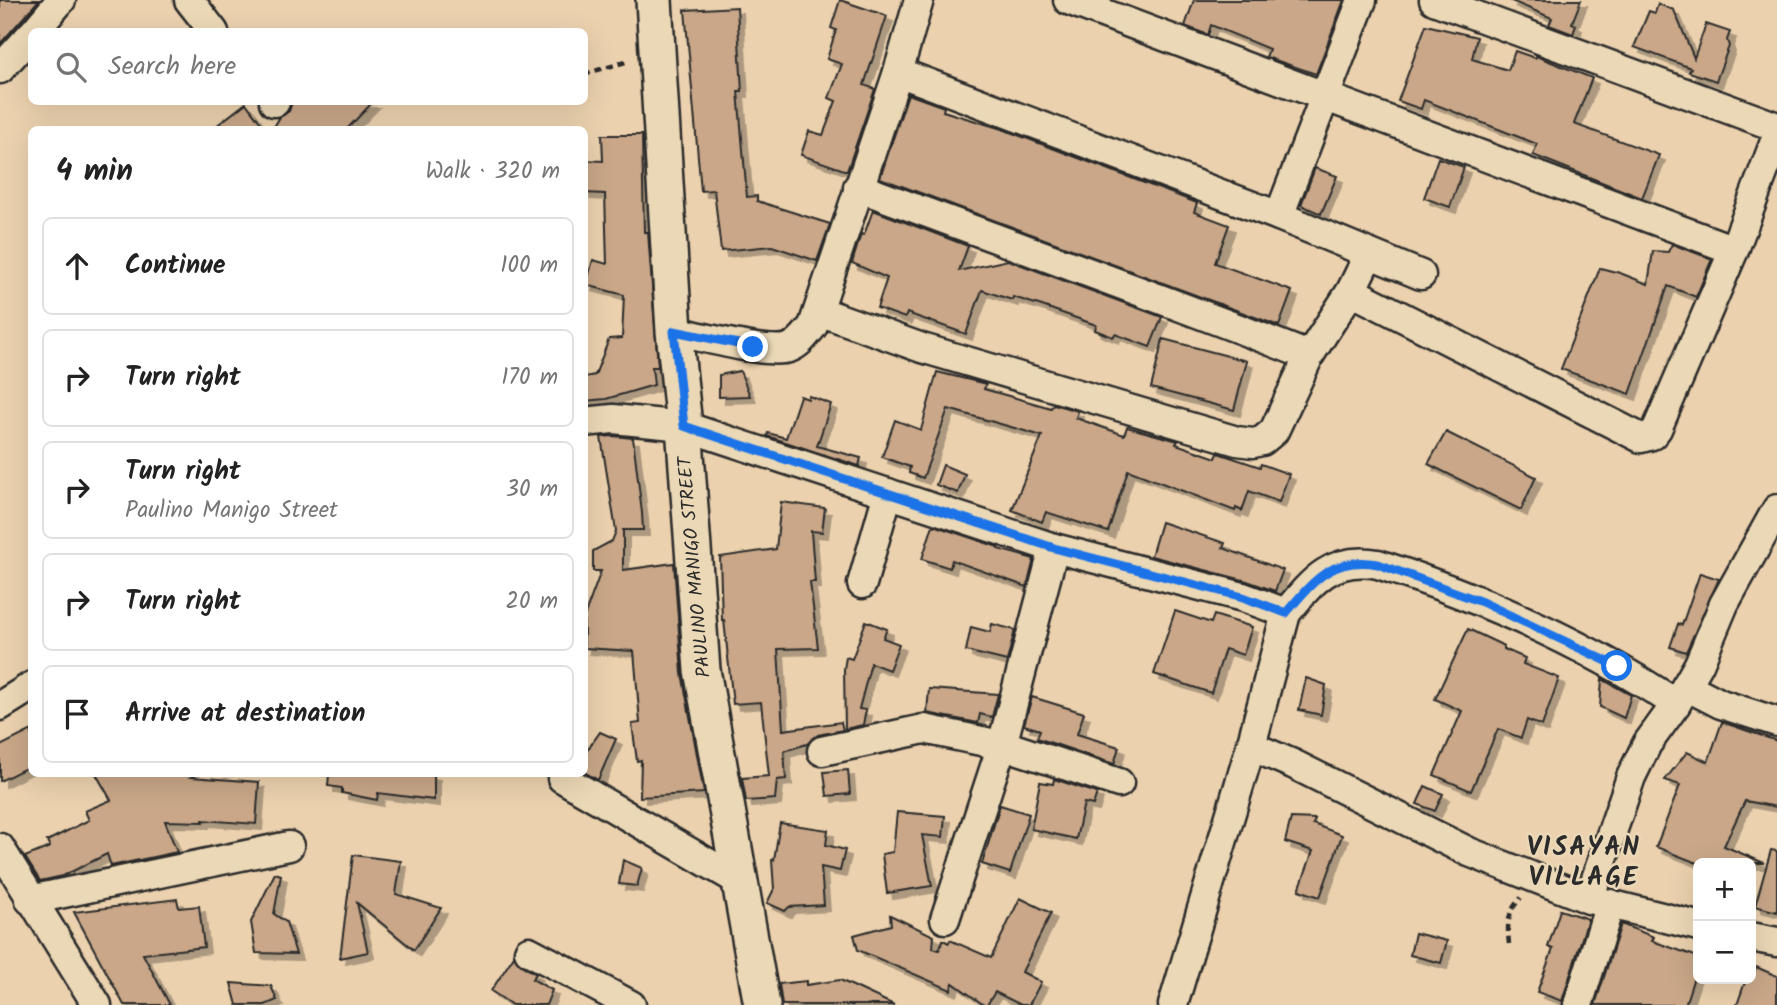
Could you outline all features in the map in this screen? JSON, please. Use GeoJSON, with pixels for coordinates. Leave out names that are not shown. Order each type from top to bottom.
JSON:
{"type":"FeatureCollection","features":[{"type":"Feature","properties":{"kind":"street"},"geometry":{"type":"LineString","coordinates":[[37,28],[61,0]]}},
{"type":"Feature","properties":{"kind":"street"},"geometry":{"type":"LineString","coordinates":[[188,0],[211,28]]}},
{"type":"Feature","properties":{"kind":"street","name":"PAULINO MANIGO STREET"},"geometry":{"type":"LineString","coordinates":[[654,0],[674,331],[684,426],[702,670],[762,1005]]}},
{"type":"Feature","properties":{"kind":"street"},"geometry":{"type":"LineString","coordinates":[[674,331],[753,347],[786,349],[806,335],[813,326],[898,72],[919,0]]}},
{"type":"Feature","properties":{"kind":"street"},"geometry":{"type":"LineString","coordinates":[[1068,0],[1734,250]]}},
{"type":"Feature","properties":{"kind":"street"},"geometry":{"type":"LineString","coordinates":[[1279,216],[1362,0]]}},
{"type":"Feature","properties":{"kind":"street"},"geometry":{"type":"LineString","coordinates":[[1434,0],[1777,127]]}},
{"type":"Feature","properties":{"kind":"street"},"geometry":{"type":"LineString","coordinates":[[0,69],[28,38]]}},
{"type":"Feature","properties":{"kind":"street"},"geometry":{"type":"LineString","coordinates":[[898,72],[1279,216],[1421,275]]}},
{"type":"Feature","properties":{"kind":"street"},"geometry":{"type":"LineString","coordinates":[[1351,291],[1641,438],[1652,435],[1657,429],[1734,250],[1777,136]]}},
{"type":"Feature","properties":{"kind":"street"},"geometry":{"type":"LineString","coordinates":[[858,187],[1309,356]]}},
{"type":"Feature","properties":{"kind":"street"},"geometry":{"type":"LineString","coordinates":[[819,311],[922,348],[1237,441],[1253,443],[1262,441],[1274,431],[1309,356],[1351,291],[1370,254]]}},
{"type":"Feature","properties":{"kind":"street"},"geometry":{"type":"LineString","coordinates":[[588,422],[613,419],[684,426],[1054,548],[1243,597],[1286,613]]}},
{"type":"Feature","properties":{"kind":"street"},"geometry":{"type":"LineString","coordinates":[[862,584],[888,493]]}},
{"type":"Feature","properties":{"kind":"street"},"geometry":{"type":"LineString","coordinates":[[1578,1005],[1631,776],[1647,744],[1681,695],[1706,648],[1724,604],[1777,509]]}},
{"type":"Feature","properties":{"kind":"street"},"geometry":{"type":"LineString","coordinates":[[945,919],[1002,745],[1054,548]]}},
{"type":"Feature","properties":{"kind":"street"},"geometry":{"type":"LineString","coordinates":[[1173,1005],[1251,746],[1286,613],[1310,584],[1325,572],[1344,563],[1361,561],[1378,564],[1482,602],[1681,695],[1721,704],[1777,722]]}},
{"type":"Feature","properties":{"kind":"street"},"geometry":{"type":"LineString","coordinates":[[0,706],[28,688]]}},
{"type":"Feature","properties":{"kind":"street"},"geometry":{"type":"LineString","coordinates":[[822,751],[924,729],[1002,745],[1119,783]]}},
{"type":"Feature","properties":{"kind":"street"},"geometry":{"type":"LineString","coordinates":[[1251,746],[1293,764],[1469,852],[1600,902],[1693,925]]}},
{"type":"Feature","properties":{"kind":"street"},"geometry":{"type":"LineString","coordinates":[[562,778],[739,881]]}},
{"type":"Feature","properties":{"kind":"street"},"geometry":{"type":"LineString","coordinates":[[30,900],[289,846]]}},
{"type":"Feature","properties":{"kind":"street"},"geometry":{"type":"LineString","coordinates":[[0,848],[97,1005]]}},
{"type":"Feature","properties":{"kind":"street"},"geometry":{"type":"LineString","coordinates":[[1756,938],[1777,942]]}},
{"type":"Feature","properties":{"kind":"street"},"geometry":{"type":"LineString","coordinates":[[529,951],[631,1005]]}},
{"type":"Feature","properties":{"kind":"path"},"geometry":{"type":"LineString","coordinates":[[588,73],[657,55]]}},
{"type":"Feature","properties":{"kind":"path"},"geometry":{"type":"LineString","coordinates":[[1510,944],[1510,910],[1526,893],[1544,882]]}},
{"type":"Feature","properties":{"kind":"building"},"geometry":{"type":"Polygon","coordinates":[[[0,0],[39,0],[0,44],[0,0]]]}},
{"type":"Feature","properties":{"kind":"building"},"geometry":{"type":"Polygon","coordinates":[[[840,0],[887,16],[864,85],[875,89],[847,171],[801,155],[809,131],[823,135],[836,101],[829,98],[842,64],[827,59],[836,30],[831,28],[840,0]]]}},
{"type":"Feature","properties":{"kind":"building"},"geometry":{"type":"Polygon","coordinates":[[[1194,0],[1344,0],[1316,74],[1266,57],[1269,49],[1211,25],[1208,35],[1185,26],[1194,0]]]}},
{"type":"Feature","properties":{"kind":"building"},"geometry":{"type":"Polygon","coordinates":[[[1509,0],[1581,0],[1572,23],[1576,25],[1573,34],[1549,25],[1552,18],[1509,0]]]}},
{"type":"Feature","properties":{"kind":"building"},"geometry":{"type":"Polygon","coordinates":[[[1658,4],[1674,10],[1694,58],[1706,24],[1730,32],[1727,40],[1729,46],[1716,81],[1689,72],[1691,68],[1634,47],[1649,11],[1655,13],[1658,4]]]}},
{"type":"Feature","properties":{"kind":"building"},"geometry":{"type":"Polygon","coordinates":[[[737,7],[742,91],[738,91],[747,197],[757,196],[757,201],[830,224],[817,261],[772,246],[721,251],[714,190],[701,191],[685,10],[737,7]]]}},
{"type":"Feature","properties":{"kind":"building"},"geometry":{"type":"Polygon","coordinates":[[[1426,25],[1477,37],[1472,59],[1508,70],[1515,51],[1535,58],[1536,56],[1592,78],[1574,124],[1659,155],[1642,198],[1533,155],[1537,144],[1424,100],[1421,109],[1398,101],[1426,25]]]}},
{"type":"Feature","properties":{"kind":"building"},"geometry":{"type":"Polygon","coordinates":[[[908,94],[944,107],[943,111],[1002,129],[1197,203],[1194,212],[1229,225],[1215,263],[1292,291],[1279,326],[880,178],[908,94]]]}},
{"type":"Feature","properties":{"kind":"building"},"geometry":{"type":"Polygon","coordinates":[[[243,105],[247,105],[263,126],[216,126],[243,105]]]}},
{"type":"Feature","properties":{"kind":"building"},"geometry":{"type":"Polygon","coordinates":[[[291,105],[370,105],[350,126],[274,126],[280,117],[289,111],[291,105]]]}},
{"type":"Feature","properties":{"kind":"building"},"geometry":{"type":"Polygon","coordinates":[[[602,135],[642,135],[644,232],[648,232],[658,367],[652,367],[654,385],[606,399],[588,401],[588,376],[595,375],[609,339],[622,338],[624,295],[588,286],[593,260],[607,264],[605,194],[588,193],[588,160],[603,161],[602,135]]]}},
{"type":"Feature","properties":{"kind":"building"},"geometry":{"type":"Polygon","coordinates":[[[1438,158],[1464,167],[1450,207],[1424,198],[1438,158]]]}},
{"type":"Feature","properties":{"kind":"building"},"geometry":{"type":"Polygon","coordinates":[[[1315,168],[1337,176],[1321,214],[1301,205],[1315,168]]]}},
{"type":"Feature","properties":{"kind":"building"},"geometry":{"type":"Polygon","coordinates":[[[873,210],[968,246],[959,271],[1008,260],[1162,317],[1150,347],[1115,334],[1113,337],[1095,330],[1096,325],[1042,306],[982,290],[966,334],[907,313],[905,318],[877,308],[887,278],[852,263],[861,234],[864,235],[873,210]]]}},
{"type":"Feature","properties":{"kind":"building"},"geometry":{"type":"Polygon","coordinates":[[[1672,244],[1712,259],[1696,297],[1668,286],[1630,394],[1561,369],[1600,268],[1648,284],[1653,251],[1668,252],[1672,244]]]}},
{"type":"Feature","properties":{"kind":"building"},"geometry":{"type":"Polygon","coordinates":[[[1163,339],[1247,361],[1234,410],[1151,388],[1163,339]]]}},
{"type":"Feature","properties":{"kind":"building"},"geometry":{"type":"Polygon","coordinates":[[[740,371],[750,396],[719,397],[719,375],[740,371]]]}},
{"type":"Feature","properties":{"kind":"building"},"geometry":{"type":"Polygon","coordinates":[[[937,372],[986,384],[984,389],[1051,408],[1053,404],[1078,411],[1076,418],[1124,435],[1127,427],[1178,441],[1176,444],[1216,458],[1218,453],[1289,474],[1279,502],[1249,491],[1242,511],[1236,508],[1235,511],[1128,470],[1108,532],[1046,512],[1042,522],[1012,510],[1042,436],[948,409],[923,478],[909,473],[910,467],[882,457],[895,420],[921,430],[937,372]]]}},
{"type":"Feature","properties":{"kind":"building"},"geometry":{"type":"Polygon","coordinates":[[[800,396],[808,399],[809,396],[831,404],[817,446],[861,458],[859,466],[767,436],[768,433],[786,438],[800,396]]]}},
{"type":"Feature","properties":{"kind":"building"},"geometry":{"type":"Polygon","coordinates":[[[1446,432],[1536,477],[1521,510],[1428,464],[1446,432]]]}},
{"type":"Feature","properties":{"kind":"building"},"geometry":{"type":"Polygon","coordinates":[[[601,437],[633,438],[643,530],[623,530],[623,570],[674,563],[682,673],[704,793],[640,797],[641,760],[637,761],[632,724],[640,723],[634,651],[588,648],[588,606],[601,571],[593,571],[593,551],[612,541],[616,531],[601,437]]]}},
{"type":"Feature","properties":{"kind":"building"},"geometry":{"type":"Polygon","coordinates":[[[943,465],[965,474],[958,493],[936,485],[943,465]]]}},
{"type":"Feature","properties":{"kind":"building"},"geometry":{"type":"Polygon","coordinates":[[[781,502],[825,508],[822,532],[811,531],[815,582],[810,582],[818,648],[778,649],[783,730],[841,722],[843,730],[818,735],[807,744],[784,751],[786,779],[777,780],[775,799],[746,801],[742,778],[769,776],[761,702],[733,704],[722,620],[720,557],[776,549],[781,502]]]}},
{"type":"Feature","properties":{"kind":"building"},"geometry":{"type":"Polygon","coordinates":[[[1161,522],[1225,543],[1223,548],[1283,570],[1275,591],[1151,556],[1161,522]]]}},
{"type":"Feature","properties":{"kind":"building"},"geometry":{"type":"Polygon","coordinates":[[[933,525],[1034,559],[1027,587],[952,560],[950,568],[922,559],[933,525]]]}},
{"type":"Feature","properties":{"kind":"building"},"geometry":{"type":"Polygon","coordinates":[[[1700,573],[1719,579],[1686,652],[1670,647],[1678,624],[1682,625],[1700,573]]]}},
{"type":"Feature","properties":{"kind":"building"},"geometry":{"type":"Polygon","coordinates":[[[1175,611],[1211,623],[1214,615],[1252,627],[1243,655],[1225,649],[1211,693],[1154,674],[1175,611]]]}},
{"type":"Feature","properties":{"kind":"building"},"geometry":{"type":"Polygon","coordinates":[[[866,621],[887,629],[883,638],[899,644],[889,670],[871,663],[859,709],[866,710],[863,725],[845,729],[846,657],[852,659],[866,621]]]}},
{"type":"Feature","properties":{"kind":"building"},"geometry":{"type":"Polygon","coordinates":[[[992,624],[1015,630],[1007,661],[966,651],[971,627],[990,632],[992,624]]]}},
{"type":"Feature","properties":{"kind":"building"},"geometry":{"type":"Polygon","coordinates":[[[1468,629],[1525,658],[1523,664],[1559,678],[1542,726],[1527,720],[1521,738],[1498,729],[1471,791],[1434,775],[1462,711],[1435,699],[1468,629]]]}},
{"type":"Feature","properties":{"kind":"building"},"geometry":{"type":"Polygon","coordinates":[[[1306,678],[1326,685],[1321,715],[1299,710],[1306,678]]]}},
{"type":"Feature","properties":{"kind":"building"},"geometry":{"type":"Polygon","coordinates":[[[1602,679],[1631,695],[1624,718],[1600,707],[1602,679]]]}},
{"type":"Feature","properties":{"kind":"building"},"geometry":{"type":"Polygon","coordinates":[[[929,689],[998,694],[992,717],[980,714],[978,723],[927,713],[929,689]]]}},
{"type":"Feature","properties":{"kind":"building"},"geometry":{"type":"Polygon","coordinates":[[[1032,697],[1084,713],[1077,734],[1119,747],[1114,764],[1037,738],[1040,730],[1024,725],[1032,697]]]}},
{"type":"Feature","properties":{"kind":"building"},"geometry":{"type":"Polygon","coordinates":[[[1722,722],[1777,741],[1777,807],[1745,801],[1724,846],[1752,858],[1693,858],[1693,861],[1656,847],[1680,785],[1665,780],[1687,752],[1708,762],[1722,722]]]}},
{"type":"Feature","properties":{"kind":"building"},"geometry":{"type":"Polygon","coordinates":[[[28,732],[28,767],[0,781],[0,746],[28,732]]]}},
{"type":"Feature","properties":{"kind":"building"},"geometry":{"type":"Polygon","coordinates":[[[600,732],[616,739],[598,780],[588,774],[588,749],[600,732]]]}},
{"type":"Feature","properties":{"kind":"building"},"geometry":{"type":"Polygon","coordinates":[[[848,770],[850,794],[827,796],[824,772],[848,770]]]}},
{"type":"Feature","properties":{"kind":"building"},"geometry":{"type":"Polygon","coordinates":[[[98,777],[191,777],[259,782],[256,824],[203,820],[165,821],[177,852],[111,866],[107,854],[63,876],[40,881],[25,857],[50,847],[47,841],[89,820],[85,811],[111,800],[98,777]]]}},
{"type":"Feature","properties":{"kind":"building"},"geometry":{"type":"Polygon","coordinates":[[[329,777],[434,777],[434,800],[378,793],[377,800],[342,793],[342,788],[328,786],[329,777]]]}},
{"type":"Feature","properties":{"kind":"building"},"geometry":{"type":"Polygon","coordinates":[[[1054,779],[1097,793],[1093,805],[1084,803],[1076,839],[1031,829],[1040,782],[1053,784],[1054,779]]]}},
{"type":"Feature","properties":{"kind":"building"},"geometry":{"type":"Polygon","coordinates":[[[1425,786],[1443,794],[1435,811],[1417,804],[1425,786]]]}},
{"type":"Feature","properties":{"kind":"building"},"geometry":{"type":"Polygon","coordinates":[[[1000,805],[1029,814],[1010,873],[982,864],[1000,805]]]}},
{"type":"Feature","properties":{"kind":"building"},"geometry":{"type":"Polygon","coordinates":[[[897,812],[945,816],[943,837],[922,835],[932,886],[887,893],[882,854],[893,852],[897,812]]]}},
{"type":"Feature","properties":{"kind":"building"},"geometry":{"type":"Polygon","coordinates":[[[1291,818],[1315,819],[1313,824],[1342,835],[1320,897],[1299,890],[1313,851],[1285,842],[1291,818]]]}},
{"type":"Feature","properties":{"kind":"building"},"geometry":{"type":"Polygon","coordinates":[[[780,823],[828,830],[826,845],[845,850],[840,871],[821,867],[824,905],[789,907],[785,911],[767,903],[774,889],[772,860],[780,823]]]}},
{"type":"Feature","properties":{"kind":"building"},"geometry":{"type":"Polygon","coordinates":[[[1771,850],[1777,851],[1777,912],[1756,906],[1771,850]]]}},
{"type":"Feature","properties":{"kind":"building"},"geometry":{"type":"Polygon","coordinates":[[[353,855],[401,861],[396,894],[441,908],[414,950],[357,903],[368,952],[340,958],[353,855]]]}},
{"type":"Feature","properties":{"kind":"building"},"geometry":{"type":"Polygon","coordinates":[[[623,860],[642,868],[637,886],[619,884],[623,860]]]}},
{"type":"Feature","properties":{"kind":"building"},"geometry":{"type":"Polygon","coordinates":[[[275,873],[281,875],[274,914],[286,922],[296,954],[256,953],[251,922],[275,873]]]}},
{"type":"Feature","properties":{"kind":"building"},"geometry":{"type":"Polygon","coordinates":[[[1020,898],[1051,913],[1022,972],[1041,982],[1029,1005],[1021,1005],[995,992],[987,1005],[984,1005],[953,983],[951,990],[858,950],[854,935],[891,925],[890,915],[934,936],[933,948],[939,950],[943,940],[949,943],[950,940],[991,958],[1020,898]]]}},
{"type":"Feature","properties":{"kind":"building"},"geometry":{"type":"Polygon","coordinates":[[[177,899],[179,908],[199,906],[204,947],[143,954],[170,1005],[124,1005],[74,912],[177,899]]]}},
{"type":"Feature","properties":{"kind":"building"},"geometry":{"type":"Polygon","coordinates":[[[1560,910],[1588,919],[1562,1001],[1537,992],[1553,949],[1548,947],[1560,910]]]}},
{"type":"Feature","properties":{"kind":"building"},"geometry":{"type":"Polygon","coordinates":[[[1621,924],[1654,937],[1652,941],[1693,955],[1693,980],[1685,1005],[1595,1005],[1621,924]]]}},
{"type":"Feature","properties":{"kind":"building"},"geometry":{"type":"Polygon","coordinates":[[[1415,933],[1447,941],[1441,963],[1410,955],[1415,933]]]}},
{"type":"Feature","properties":{"kind":"building"},"geometry":{"type":"Polygon","coordinates":[[[514,956],[521,965],[536,974],[532,979],[552,990],[546,1005],[512,1005],[491,991],[514,956]]]}},
{"type":"Feature","properties":{"kind":"building"},"geometry":{"type":"Polygon","coordinates":[[[1756,967],[1777,976],[1777,1005],[1737,1005],[1744,984],[1756,984],[1756,967]]]}},
{"type":"Feature","properties":{"kind":"building"},"geometry":{"type":"Polygon","coordinates":[[[840,980],[894,1005],[782,1005],[779,984],[806,981],[806,985],[840,980]]]}},
{"type":"Feature","properties":{"kind":"building"},"geometry":{"type":"Polygon","coordinates":[[[231,983],[271,986],[277,1000],[265,1005],[237,1005],[231,983]]]}},
{"type":"Feature","properties":{"kind":"district","name":"VISAYAN VILLAGE"},"geometry":{"type":"Point","coordinates":[1584,863]}},
{"type":"Feature","properties":{"kind":"route"},"geometry":{"type":"LineString","coordinates":[[753,347],[674,331],[684,426],[1054,548],[1243,597],[1286,613],[1310,584],[1325,572],[1344,563],[1361,561],[1378,564],[1482,602],[1617,666]]}}]}
